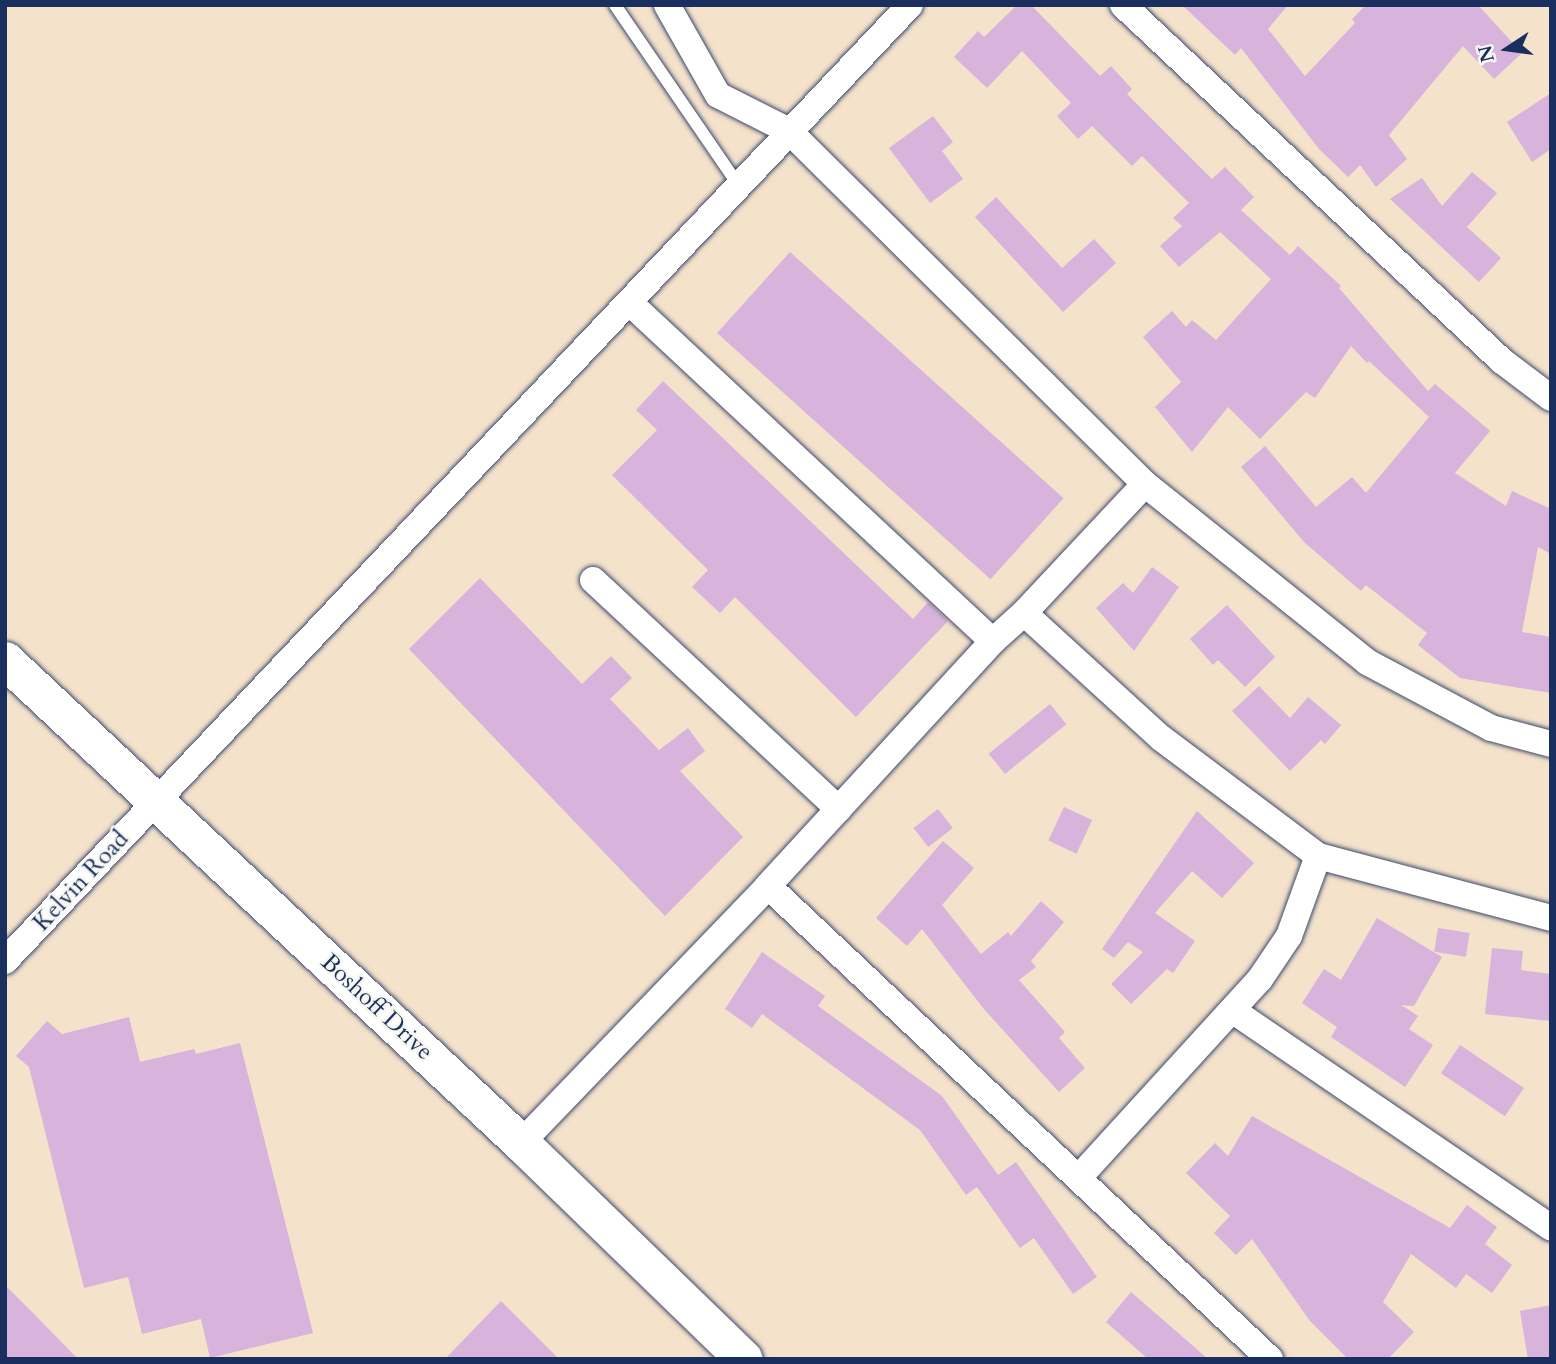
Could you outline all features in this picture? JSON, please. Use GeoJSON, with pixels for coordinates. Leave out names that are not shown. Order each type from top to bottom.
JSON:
{"type":"FeatureCollection","features":[{"type":"Feature","properties":{"kind":"main road","name":"Boshoff Drive"},"geometry":{"type":"LineString","coordinates":[[5,660],[521,1143],[744,1359]]}},
{"type":"Feature","properties":{"kind":"street"},"geometry":{"type":"LineString","coordinates":[[667,5],[718,95],[789,131],[1145,484],[1367,662],[1492,728],[1551,744]]}},
{"type":"Feature","properties":{"kind":"street","name":"Kelvin Road"},"geometry":{"type":"LineString","coordinates":[[5,961],[910,5]]}},
{"type":"Feature","properties":{"kind":"street"},"geometry":{"type":"LineString","coordinates":[[1123,5],[1502,361],[1551,398]]}},
{"type":"Feature","properties":{"kind":"street"},"geometry":{"type":"LineString","coordinates":[[630,303],[993,641]]}},
{"type":"Feature","properties":{"kind":"street"},"geometry":{"type":"LineString","coordinates":[[521,1143],[768,886],[993,641],[1024,613],[1145,484]]}},
{"type":"Feature","properties":{"kind":"street"},"geometry":{"type":"LineString","coordinates":[[593,580],[839,809]]}},
{"type":"Feature","properties":{"kind":"street"},"geometry":{"type":"LineString","coordinates":[[1024,613],[1161,738],[1318,856],[1551,918]]}},
{"type":"Feature","properties":{"kind":"street"},"geometry":{"type":"LineString","coordinates":[[1079,1177],[1260,979],[1289,936],[1318,856]]}},
{"type":"Feature","properties":{"kind":"street"},"geometry":{"type":"LineString","coordinates":[[768,886],[1270,1359]]}},
{"type":"Feature","properties":{"kind":"street"},"geometry":{"type":"LineString","coordinates":[[1232,1010],[1551,1228]]}},
{"type":"Feature","properties":{"kind":"lane"},"geometry":{"type":"LineString","coordinates":[[615,5],[738,186]]}},
{"type":"Feature","properties":{"kind":"building"},"geometry":{"type":"Polygon","coordinates":[[[1017,5],[1031,5],[1100,76],[1111,66],[1132,89],[1127,94],[1212,179],[1225,167],[1254,197],[1241,210],[1290,255],[1298,246],[1341,286],[1339,288],[1428,391],[1435,384],[1490,431],[1455,473],[1506,506],[1512,491],[1551,509],[1551,554],[1538,547],[1522,632],[1551,637],[1551,693],[1460,678],[1418,645],[1427,633],[1366,585],[1361,591],[1304,542],[1241,467],[1265,446],[1316,507],[1352,477],[1366,493],[1429,417],[1351,346],[1315,398],[1306,392],[1260,439],[1228,407],[1192,452],[1155,407],[1181,382],[1143,337],[1172,311],[1186,327],[1192,320],[1216,340],[1271,279],[1220,232],[1179,267],[1160,246],[1182,226],[1173,218],[1189,203],[1142,156],[1132,166],[1092,126],[1078,139],[1057,116],[1071,103],[1022,51],[987,88],[954,57],[978,31],[984,37],[1017,5]]]}},
{"type":"Feature","properties":{"kind":"building"},"geometry":{"type":"Polygon","coordinates":[[[1182,5],[1288,5],[1268,29],[1305,76],[1355,23],[1352,19],[1366,5],[1478,5],[1522,53],[1494,79],[1463,46],[1389,135],[1407,159],[1376,187],[1360,165],[1348,177],[1319,149],[1241,48],[1235,55],[1182,5]]]}},
{"type":"Feature","properties":{"kind":"building"},"geometry":{"type":"Polygon","coordinates":[[[1551,93],[1551,149],[1532,162],[1507,122],[1551,93]]]}},
{"type":"Feature","properties":{"kind":"building"},"geometry":{"type":"Polygon","coordinates":[[[933,116],[953,142],[942,151],[963,179],[930,203],[889,148],[933,116]]]}},
{"type":"Feature","properties":{"kind":"building"},"geometry":{"type":"Polygon","coordinates":[[[1472,172],[1497,193],[1467,227],[1501,258],[1479,282],[1390,199],[1422,178],[1442,206],[1472,172]]]}},
{"type":"Feature","properties":{"kind":"building"},"geometry":{"type":"Polygon","coordinates":[[[996,197],[1062,268],[1094,239],[1116,263],[1063,312],[975,217],[996,197]]]}},
{"type":"Feature","properties":{"kind":"building"},"geometry":{"type":"Polygon","coordinates":[[[790,252],[1063,498],[991,579],[717,333],[790,252]]]}},
{"type":"Feature","properties":{"kind":"building"},"geometry":{"type":"Polygon","coordinates":[[[663,381],[913,619],[928,602],[948,621],[856,717],[735,597],[720,613],[692,587],[708,570],[612,475],[657,430],[636,410],[663,381]]]}},
{"type":"Feature","properties":{"kind":"building"},"geometry":{"type":"Polygon","coordinates":[[[1152,567],[1179,587],[1134,651],[1096,608],[1123,583],[1133,593],[1152,567]]]}},
{"type":"Feature","properties":{"kind":"building"},"geometry":{"type":"Polygon","coordinates":[[[480,578],[582,684],[611,656],[632,678],[610,699],[659,750],[688,728],[705,751],[680,771],[743,837],[665,916],[409,649],[480,578]]]}},
{"type":"Feature","properties":{"kind":"building"},"geometry":{"type":"Polygon","coordinates":[[[1227,605],[1275,657],[1245,687],[1218,660],[1213,665],[1190,639],[1227,605]]]}},
{"type":"Feature","properties":{"kind":"building"},"geometry":{"type":"Polygon","coordinates":[[[1259,686],[1290,718],[1308,697],[1341,725],[1325,744],[1321,740],[1290,771],[1232,711],[1259,686]]]}},
{"type":"Feature","properties":{"kind":"building"},"geometry":{"type":"Polygon","coordinates":[[[1050,704],[1066,724],[1005,774],[989,754],[1050,704]]]}},
{"type":"Feature","properties":{"kind":"building"},"geometry":{"type":"Polygon","coordinates":[[[1064,807],[1092,820],[1076,854],[1048,841],[1064,807]]]}},
{"type":"Feature","properties":{"kind":"building"},"geometry":{"type":"Polygon","coordinates":[[[938,809],[953,828],[928,847],[914,828],[938,809]]]}},
{"type":"Feature","properties":{"kind":"building"},"geometry":{"type":"Polygon","coordinates":[[[1197,811],[1254,863],[1222,898],[1192,871],[1155,913],[1195,941],[1173,973],[1167,969],[1131,1004],[1111,984],[1143,952],[1128,942],[1114,958],[1102,949],[1197,811]]]}},
{"type":"Feature","properties":{"kind":"building"},"geometry":{"type":"Polygon","coordinates":[[[943,841],[974,868],[942,905],[981,954],[1008,932],[1011,936],[1041,901],[1064,922],[1031,961],[1036,967],[1019,980],[1065,1032],[1059,1038],[1085,1068],[1059,1092],[983,1008],[922,929],[907,946],[876,918],[943,841]]]}},
{"type":"Feature","properties":{"kind":"building"},"geometry":{"type":"Polygon","coordinates":[[[1377,918],[1442,957],[1414,1006],[1401,1005],[1418,1016],[1409,1029],[1433,1045],[1405,1087],[1331,1037],[1337,1027],[1302,1003],[1324,969],[1341,980],[1377,918]]]}},
{"type":"Feature","properties":{"kind":"building"},"geometry":{"type":"Polygon","coordinates":[[[1438,928],[1470,933],[1466,957],[1434,952],[1438,928]]]}},
{"type":"Feature","properties":{"kind":"building"},"geometry":{"type":"Polygon","coordinates":[[[1492,948],[1523,951],[1521,970],[1551,974],[1551,1021],[1485,1014],[1492,948]]]}},
{"type":"Feature","properties":{"kind":"building"},"geometry":{"type":"Polygon","coordinates":[[[762,952],[825,996],[818,1006],[942,1096],[998,1175],[1016,1162],[1097,1277],[1073,1294],[1034,1238],[1020,1248],[977,1187],[966,1195],[920,1130],[762,1014],[752,1028],[725,1009],[762,952]]]}},
{"type":"Feature","properties":{"kind":"building"},"geometry":{"type":"Polygon","coordinates":[[[129,1017],[140,1062],[194,1049],[196,1054],[240,1043],[313,1333],[210,1358],[201,1319],[142,1334],[128,1277],[84,1288],[29,1067],[16,1056],[47,1021],[62,1034],[129,1017]]]}},
{"type":"Feature","properties":{"kind":"building"},"geometry":{"type":"Polygon","coordinates":[[[1460,1045],[1524,1088],[1505,1116],[1441,1073],[1460,1045]]]}},
{"type":"Feature","properties":{"kind":"building"},"geometry":{"type":"Polygon","coordinates":[[[1252,1116],[1450,1228],[1467,1205],[1497,1227],[1485,1244],[1512,1265],[1492,1293],[1466,1274],[1456,1288],[1411,1254],[1383,1302],[1414,1332],[1388,1359],[1348,1359],[1310,1321],[1252,1239],[1236,1255],[1214,1233],[1230,1216],[1186,1173],[1215,1143],[1228,1156],[1252,1116]]]}},
{"type":"Feature","properties":{"kind":"building"},"geometry":{"type":"Polygon","coordinates":[[[5,1285],[33,1313],[78,1359],[5,1359],[5,1285]]]}},
{"type":"Feature","properties":{"kind":"building"},"geometry":{"type":"Polygon","coordinates":[[[1131,1292],[1208,1359],[1148,1359],[1106,1322],[1131,1292]]]}},
{"type":"Feature","properties":{"kind":"building"},"geometry":{"type":"Polygon","coordinates":[[[501,1301],[559,1359],[445,1359],[501,1301]]]}},
{"type":"Feature","properties":{"kind":"building"},"geometry":{"type":"Polygon","coordinates":[[[1551,1305],[1551,1359],[1528,1359],[1520,1311],[1551,1305]]]}}]}
